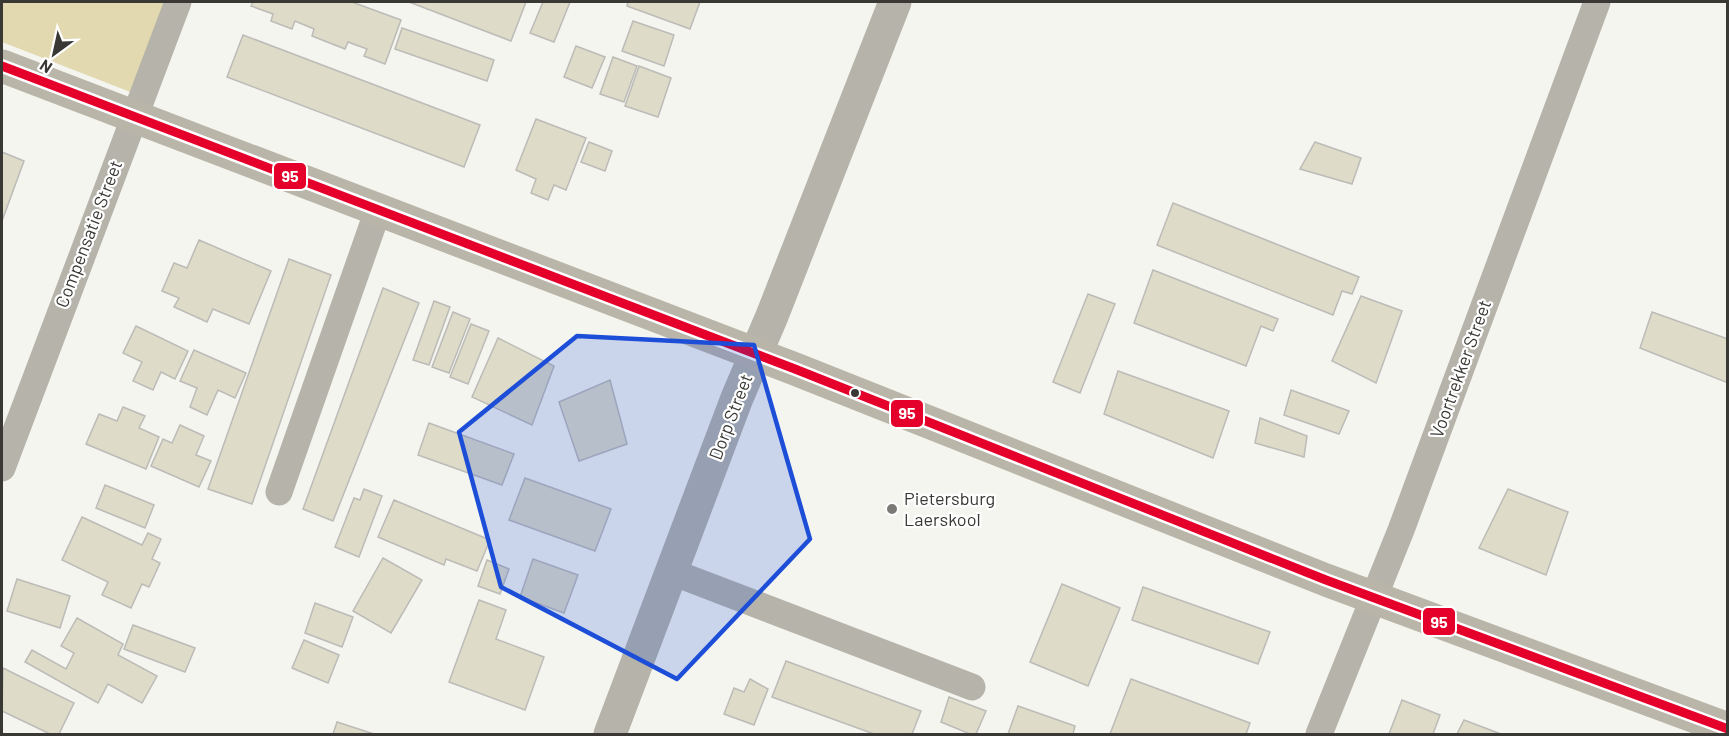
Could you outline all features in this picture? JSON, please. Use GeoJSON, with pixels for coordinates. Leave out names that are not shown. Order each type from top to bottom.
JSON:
{"type":"FeatureCollection","features":[{"type":"Feature","properties":{"kind":"main road"},"geometry":{"type":"LineString","coordinates":[[2,66],[756,354],[1374,598],[1728,729]]}},
{"type":"Feature","properties":{"kind":"street","name":"Compensatie Street"},"geometry":{"type":"LineString","coordinates":[[2,468],[133,116],[178,2]]}},
{"type":"Feature","properties":{"kind":"street","name":"Dorp Street"},"geometry":{"type":"LineString","coordinates":[[610,735],[756,354],[895,2]]}},
{"type":"Feature","properties":{"kind":"street","name":"Voortrekker Street"},"geometry":{"type":"LineString","coordinates":[[1319,735],[1374,598],[1597,2]]}},
{"type":"Feature","properties":{"kind":"street"},"geometry":{"type":"LineString","coordinates":[[279,492],[378,210]]}},
{"type":"Feature","properties":{"kind":"street"},"geometry":{"type":"LineString","coordinates":[[672,572],[972,687]]}},
{"type":"Feature","properties":{"kind":"highlighted area"},"geometry":{"type":"Polygon","coordinates":[[[577,336],[754,345],[810,539],[677,679],[501,587],[459,432],[577,336]]]}},
{"type":"Feature","properties":{"kind":"shaded area"},"geometry":{"type":"Polygon","coordinates":[[[2,2],[174,2],[138,95],[2,42],[2,2]]]}},
{"type":"Feature","properties":{"kind":"building"},"geometry":{"type":"Polygon","coordinates":[[[253,2],[352,2],[401,20],[385,64],[364,56],[367,49],[348,42],[345,49],[312,36],[314,29],[295,21],[292,29],[271,21],[273,14],[251,6],[253,2]]]}},
{"type":"Feature","properties":{"kind":"building"},"geometry":{"type":"Polygon","coordinates":[[[409,2],[526,2],[511,41],[409,2]]]}},
{"type":"Feature","properties":{"kind":"building"},"geometry":{"type":"Polygon","coordinates":[[[543,2],[570,2],[554,42],[530,33],[543,2]]]}},
{"type":"Feature","properties":{"kind":"building"},"geometry":{"type":"Polygon","coordinates":[[[628,2],[700,2],[690,29],[627,6],[628,2]]]}},
{"type":"Feature","properties":{"kind":"building"},"geometry":{"type":"Polygon","coordinates":[[[633,21],[674,35],[664,66],[622,51],[633,21]]]}},
{"type":"Feature","properties":{"kind":"building"},"geometry":{"type":"Polygon","coordinates":[[[402,28],[494,60],[487,81],[395,49],[402,28]]]}},
{"type":"Feature","properties":{"kind":"building"},"geometry":{"type":"Polygon","coordinates":[[[243,35],[480,125],[464,167],[227,77],[243,35]]]}},
{"type":"Feature","properties":{"kind":"building"},"geometry":{"type":"Polygon","coordinates":[[[576,46],[605,57],[592,88],[564,77],[576,46]]]}},
{"type":"Feature","properties":{"kind":"building"},"geometry":{"type":"Polygon","coordinates":[[[613,57],[637,66],[624,102],[600,94],[613,57]]]}},
{"type":"Feature","properties":{"kind":"building"},"geometry":{"type":"Polygon","coordinates":[[[639,66],[671,78],[658,117],[625,106],[639,66]]]}},
{"type":"Feature","properties":{"kind":"building"},"geometry":{"type":"Polygon","coordinates":[[[536,119],[586,138],[566,190],[554,185],[548,200],[531,193],[536,179],[516,170],[536,119]]]}},
{"type":"Feature","properties":{"kind":"building"},"geometry":{"type":"Polygon","coordinates":[[[589,142],[612,151],[605,171],[581,162],[589,142]]]}},
{"type":"Feature","properties":{"kind":"building"},"geometry":{"type":"Polygon","coordinates":[[[1315,142],[1361,158],[1352,184],[1300,169],[1315,142]]]}},
{"type":"Feature","properties":{"kind":"building"},"geometry":{"type":"Polygon","coordinates":[[[2,152],[24,161],[2,221],[2,152]]]}},
{"type":"Feature","properties":{"kind":"building"},"geometry":{"type":"Polygon","coordinates":[[[1173,203],[1359,277],[1352,294],[1342,291],[1333,315],[1157,245],[1173,203]]]}},
{"type":"Feature","properties":{"kind":"building"},"geometry":{"type":"Polygon","coordinates":[[[199,240],[271,271],[249,324],[213,309],[207,322],[174,307],[179,298],[162,291],[174,263],[187,268],[199,240]]]}},
{"type":"Feature","properties":{"kind":"building"},"geometry":{"type":"Polygon","coordinates":[[[289,259],[331,275],[252,504],[208,489],[289,259]]]}},
{"type":"Feature","properties":{"kind":"building"},"geometry":{"type":"Polygon","coordinates":[[[1153,270],[1278,319],[1273,331],[1261,326],[1246,366],[1134,323],[1153,270]]]}},
{"type":"Feature","properties":{"kind":"building"},"geometry":{"type":"Polygon","coordinates":[[[383,288],[419,303],[333,521],[303,509],[383,288]]]}},
{"type":"Feature","properties":{"kind":"building"},"geometry":{"type":"Polygon","coordinates":[[[1088,294],[1115,304],[1080,393],[1053,382],[1088,294]]]}},
{"type":"Feature","properties":{"kind":"building"},"geometry":{"type":"Polygon","coordinates":[[[1361,296],[1402,311],[1376,383],[1332,361],[1361,296]]]}},
{"type":"Feature","properties":{"kind":"building"},"geometry":{"type":"Polygon","coordinates":[[[434,301],[450,307],[429,365],[413,360],[434,301]]]}},
{"type":"Feature","properties":{"kind":"building"},"geometry":{"type":"Polygon","coordinates":[[[453,312],[470,319],[449,373],[432,367],[453,312]]]}},
{"type":"Feature","properties":{"kind":"building"},"geometry":{"type":"Polygon","coordinates":[[[1652,312],[1728,339],[1728,383],[1640,348],[1652,312]]]}},
{"type":"Feature","properties":{"kind":"building"},"geometry":{"type":"Polygon","coordinates":[[[471,324],[489,331],[468,384],[450,377],[471,324]]]}},
{"type":"Feature","properties":{"kind":"building"},"geometry":{"type":"Polygon","coordinates":[[[136,326],[188,351],[175,379],[161,372],[153,390],[133,381],[142,362],[123,353],[136,326]]]}},
{"type":"Feature","properties":{"kind":"building"},"geometry":{"type":"Polygon","coordinates":[[[498,338],[554,366],[532,425],[472,397],[498,338]]]}},
{"type":"Feature","properties":{"kind":"building"},"geometry":{"type":"Polygon","coordinates":[[[194,350],[246,373],[235,398],[218,390],[207,415],[190,407],[197,388],[180,381],[194,350]]]}},
{"type":"Feature","properties":{"kind":"building"},"geometry":{"type":"Polygon","coordinates":[[[1118,371],[1229,411],[1213,458],[1104,414],[1118,371]]]}},
{"type":"Feature","properties":{"kind":"building"},"geometry":{"type":"Polygon","coordinates":[[[610,380],[627,444],[579,461],[559,402],[610,380]]]}},
{"type":"Feature","properties":{"kind":"building"},"geometry":{"type":"Polygon","coordinates":[[[1291,390],[1349,411],[1339,434],[1284,415],[1291,390]]]}},
{"type":"Feature","properties":{"kind":"building"},"geometry":{"type":"Polygon","coordinates":[[[123,407],[145,416],[139,428],[159,437],[146,469],[86,444],[99,414],[117,421],[123,407]]]}},
{"type":"Feature","properties":{"kind":"building"},"geometry":{"type":"Polygon","coordinates":[[[1260,418],[1307,436],[1304,457],[1255,443],[1260,418]]]}},
{"type":"Feature","properties":{"kind":"building"},"geometry":{"type":"Polygon","coordinates":[[[429,423],[514,454],[502,485],[418,455],[429,423]]]}},
{"type":"Feature","properties":{"kind":"building"},"geometry":{"type":"Polygon","coordinates":[[[180,425],[204,436],[196,455],[211,461],[199,487],[151,466],[163,439],[172,443],[180,425]]]}},
{"type":"Feature","properties":{"kind":"building"},"geometry":{"type":"Polygon","coordinates":[[[525,478],[611,509],[595,551],[509,520],[525,478]]]}},
{"type":"Feature","properties":{"kind":"building"},"geometry":{"type":"Polygon","coordinates":[[[105,485],[154,505],[145,528],[96,508],[105,485]]]}},
{"type":"Feature","properties":{"kind":"building"},"geometry":{"type":"Polygon","coordinates":[[[364,489],[382,496],[359,557],[335,547],[354,498],[360,500],[364,489]]]}},
{"type":"Feature","properties":{"kind":"building"},"geometry":{"type":"Polygon","coordinates":[[[1508,489],[1568,512],[1546,575],[1479,548],[1508,489]]]}},
{"type":"Feature","properties":{"kind":"building"},"geometry":{"type":"Polygon","coordinates":[[[394,500],[490,540],[477,571],[446,559],[444,565],[378,537],[394,500]]]}},
{"type":"Feature","properties":{"kind":"building"},"geometry":{"type":"Polygon","coordinates":[[[82,517],[142,545],[148,533],[161,539],[152,559],[160,563],[149,587],[142,584],[131,608],[102,595],[108,582],[62,560],[82,517]]]}},
{"type":"Feature","properties":{"kind":"building"},"geometry":{"type":"Polygon","coordinates":[[[383,558],[422,580],[391,633],[353,611],[383,558]]]}},
{"type":"Feature","properties":{"kind":"building"},"geometry":{"type":"Polygon","coordinates":[[[533,559],[578,575],[564,613],[520,597],[533,559]]]}},
{"type":"Feature","properties":{"kind":"building"},"geometry":{"type":"Polygon","coordinates":[[[487,560],[509,569],[500,594],[478,586],[487,560]]]}},
{"type":"Feature","properties":{"kind":"building"},"geometry":{"type":"Polygon","coordinates":[[[17,579],[70,596],[60,628],[7,611],[17,579]]]}},
{"type":"Feature","properties":{"kind":"building"},"geometry":{"type":"Polygon","coordinates":[[[1062,584],[1120,608],[1088,686],[1030,662],[1062,584]]]}},
{"type":"Feature","properties":{"kind":"building"},"geometry":{"type":"Polygon","coordinates":[[[1143,587],[1270,632],[1258,664],[1132,620],[1143,587]]]}},
{"type":"Feature","properties":{"kind":"building"},"geometry":{"type":"Polygon","coordinates":[[[479,600],[506,610],[496,639],[544,657],[525,710],[449,682],[479,600]]]}},
{"type":"Feature","properties":{"kind":"building"},"geometry":{"type":"Polygon","coordinates":[[[315,603],[353,617],[342,647],[305,633],[315,603]]]}},
{"type":"Feature","properties":{"kind":"building"},"geometry":{"type":"Polygon","coordinates":[[[77,618],[123,644],[118,655],[157,676],[142,703],[108,684],[98,703],[25,662],[32,650],[66,669],[74,653],[61,646],[77,618]]]}},
{"type":"Feature","properties":{"kind":"building"},"geometry":{"type":"Polygon","coordinates":[[[133,625],[195,648],[185,672],[124,649],[133,625]]]}},
{"type":"Feature","properties":{"kind":"building"},"geometry":{"type":"Polygon","coordinates":[[[304,640],[339,655],[328,683],[292,668],[304,640]]]}},
{"type":"Feature","properties":{"kind":"building"},"geometry":{"type":"Polygon","coordinates":[[[786,661],[921,711],[912,734],[874,734],[772,697],[786,661]]]}},
{"type":"Feature","properties":{"kind":"building"},"geometry":{"type":"Polygon","coordinates":[[[3,668],[74,703],[59,734],[50,734],[2,711],[3,668]]]}},
{"type":"Feature","properties":{"kind":"building"},"geometry":{"type":"Polygon","coordinates":[[[750,679],[768,689],[754,725],[724,714],[734,688],[744,692],[750,679]]]}},
{"type":"Feature","properties":{"kind":"building"},"geometry":{"type":"Polygon","coordinates":[[[1131,679],[1250,723],[1246,734],[1110,734],[1131,679]]]}},
{"type":"Feature","properties":{"kind":"building"},"geometry":{"type":"Polygon","coordinates":[[[949,697],[986,711],[976,734],[970,734],[941,722],[949,697]]]}},
{"type":"Feature","properties":{"kind":"building"},"geometry":{"type":"Polygon","coordinates":[[[1402,700],[1440,715],[1433,734],[1389,734],[1402,700]]]}},
{"type":"Feature","properties":{"kind":"building"},"geometry":{"type":"Polygon","coordinates":[[[1018,706],[1075,726],[1073,734],[1008,734],[1018,706]]]}},
{"type":"Feature","properties":{"kind":"building"},"geometry":{"type":"Polygon","coordinates":[[[1464,720],[1501,734],[1457,734],[1464,720]]]}},
{"type":"Feature","properties":{"kind":"building"},"geometry":{"type":"Polygon","coordinates":[[[337,722],[374,734],[333,734],[337,722]]]}},
{"type":"Feature","properties":{"kind":"transit line","name":"95"},"geometry":{"type":"LineString","coordinates":[[2,66],[795,369],[1326,580],[1728,729]]}},
{"type":"Feature","properties":{"kind":"place","name":"Pietersburg Laerskool"},"geometry":{"type":"Point","coordinates":[892,509]}}]}
